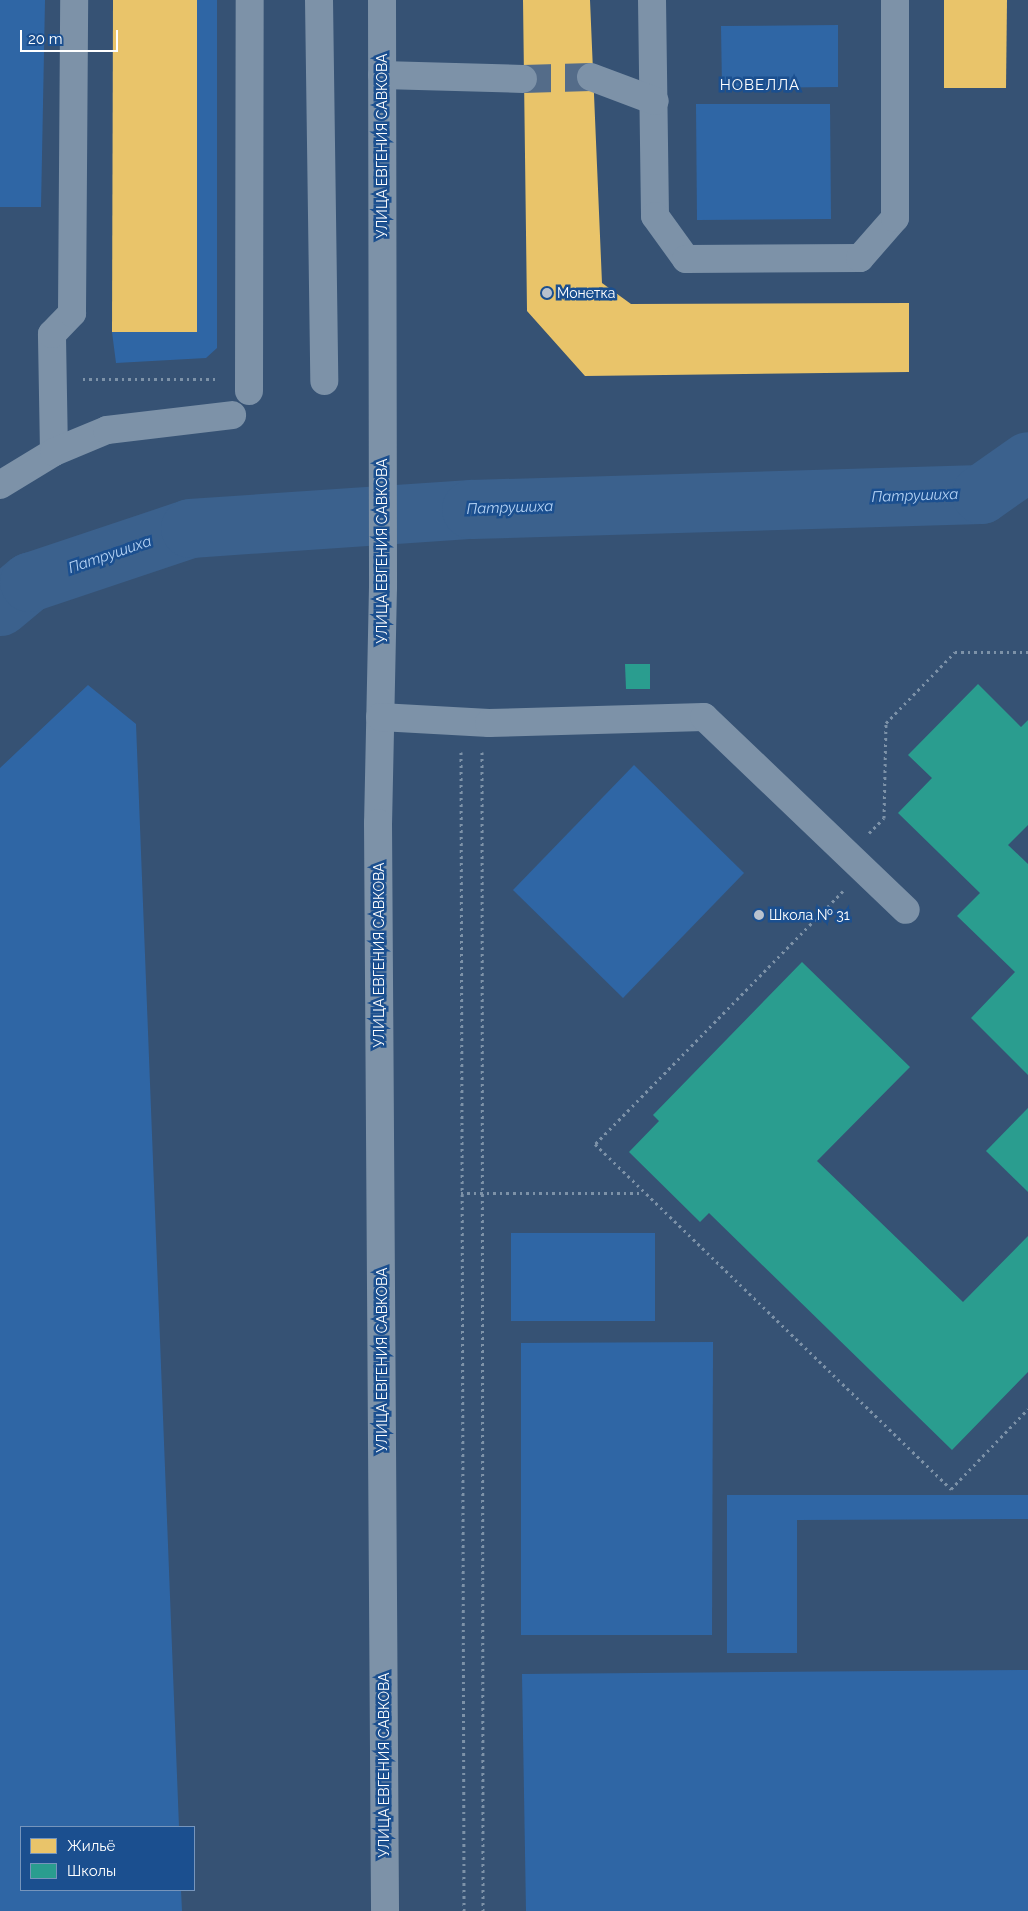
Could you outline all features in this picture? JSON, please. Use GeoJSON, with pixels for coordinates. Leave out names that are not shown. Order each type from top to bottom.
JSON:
{"type":"FeatureCollection","features":[{"type":"Feature","properties":{"kind":"street"},"geometry":{"type":"LineString","coordinates":[[54,452],[52,334],[72,313],[74,0]]}},
{"type":"Feature","properties":{"kind":"street"},"geometry":{"type":"LineString","coordinates":[[249,391],[250,0]]}},
{"type":"Feature","properties":{"kind":"street"},"geometry":{"type":"LineString","coordinates":[[319,0],[324,381]]}},
{"type":"Feature","properties":{"kind":"street","name":"УЛИЦА ЕВГЕНИЯ САВКОВА"},"geometry":{"type":"LineString","coordinates":[[382,0],[383,587],[380,717],[385,1911]]}},
{"type":"Feature","properties":{"kind":"street"},"geometry":{"type":"LineString","coordinates":[[652,0],[655,216],[686,259],[860,258],[895,218],[895,0]]}},
{"type":"Feature","properties":{"kind":"street"},"geometry":{"type":"LineString","coordinates":[[382,75],[523,78]]}},
{"type":"Feature","properties":{"kind":"street"},"geometry":{"type":"LineString","coordinates":[[591,77],[654,101]]}},
{"type":"Feature","properties":{"kind":"street"},"geometry":{"type":"LineString","coordinates":[[0,485],[54,452],[107,430],[232,415]]}},
{"type":"Feature","properties":{"kind":"street"},"geometry":{"type":"LineString","coordinates":[[380,717],[462,721],[704,717],[906,910]]}},
{"type":"Feature","properties":{"kind":"path"},"geometry":{"type":"LineString","coordinates":[[76,379],[224,379]]}},
{"type":"Feature","properties":{"kind":"path"},"geometry":{"type":"LineString","coordinates":[[1028,652],[955,652],[886,722],[884,818],[856,862],[595,1144],[950,1489],[1028,1410]]}},
{"type":"Feature","properties":{"kind":"path"},"geometry":{"type":"LineString","coordinates":[[462,721],[461,1193],[464,1911]]}},
{"type":"Feature","properties":{"kind":"path"},"geometry":{"type":"LineString","coordinates":[[483,1911],[482,748],[492,748]]}},
{"type":"Feature","properties":{"kind":"path"},"geometry":{"type":"LineString","coordinates":[[461,1193],[644,1193]]}},
{"type":"Feature","properties":{"kind":"shaded area"},"geometry":{"type":"Polygon","coordinates":[[[0,0],[45,0],[41,207],[0,207],[0,0]]]}},
{"type":"Feature","properties":{"kind":"shaded area"},"geometry":{"type":"Polygon","coordinates":[[[197,0],[217,0],[217,348],[206,358],[116,363],[112,332],[197,331],[197,0]]]}},
{"type":"Feature","properties":{"kind":"shaded area"},"geometry":{"type":"Polygon","coordinates":[[[838,25],[838,87],[722,88],[721,26],[838,25]]]}},
{"type":"Feature","properties":{"kind":"shaded area"},"geometry":{"type":"Polygon","coordinates":[[[696,104],[830,104],[831,219],[697,220],[696,104]]]}},
{"type":"Feature","properties":{"kind":"shaded area"},"geometry":{"type":"Polygon","coordinates":[[[88,685],[136,724],[179,1826],[20,1826],[20,1891],[181,1891],[182,1911],[0,1911],[0,768],[88,685]]]}},
{"type":"Feature","properties":{"kind":"shaded area"},"geometry":{"type":"Polygon","coordinates":[[[634,765],[744,873],[623,998],[513,890],[634,765]]]}},
{"type":"Feature","properties":{"kind":"shaded area"},"geometry":{"type":"Polygon","coordinates":[[[511,1233],[655,1233],[655,1321],[511,1321],[511,1233]]]}},
{"type":"Feature","properties":{"kind":"shaded area"},"geometry":{"type":"Polygon","coordinates":[[[713,1342],[712,1635],[521,1635],[521,1343],[713,1342]]]}},
{"type":"Feature","properties":{"kind":"shaded area"},"geometry":{"type":"Polygon","coordinates":[[[727,1495],[1028,1495],[1028,1519],[797,1520],[797,1653],[727,1653],[727,1495]]]}},
{"type":"Feature","properties":{"kind":"shaded area"},"geometry":{"type":"Polygon","coordinates":[[[1028,1670],[1028,1911],[526,1911],[522,1674],[1028,1670]]]}},
{"type":"Feature","properties":{"kind":"building: Жильё"},"geometry":{"type":"Polygon","coordinates":[[[113,0],[197,0],[197,332],[112,332],[113,0]]]}},
{"type":"Feature","properties":{"kind":"building: Жильё"},"geometry":{"type":"Polygon","coordinates":[[[523,0],[590,0],[602,283],[631,304],[909,303],[909,372],[585,376],[527,311],[523,0]]]}},
{"type":"Feature","properties":{"kind":"building: Жильё"},"geometry":{"type":"Polygon","coordinates":[[[944,0],[1007,0],[1006,88],[944,88],[944,0]]]}},
{"type":"Feature","properties":{"kind":"building: Школы"},"geometry":{"type":"Polygon","coordinates":[[[625,664],[650,664],[650,689],[626,689],[625,664]]]}},
{"type":"Feature","properties":{"kind":"building: Школы"},"geometry":{"type":"Polygon","coordinates":[[[978,684],[1021,727],[1028,720],[1028,825],[1008,845],[1028,864],[1028,1075],[971,1018],[1015,972],[957,916],[980,893],[898,813],[932,778],[908,755],[978,684]]]}},
{"type":"Feature","properties":{"kind":"building: Школы"},"geometry":{"type":"Polygon","coordinates":[[[802,962],[910,1067],[817,1161],[963,1302],[1028,1236],[1028,1372],[952,1450],[709,1213],[700,1222],[629,1152],[659,1121],[653,1115],[802,962]]]}},
{"type":"Feature","properties":{"kind":"building: Школы"},"geometry":{"type":"Polygon","coordinates":[[[1028,1108],[1028,1192],[986,1151],[1028,1108]]]}},
{"type":"Feature","properties":{"kind":"waterway","name":"Патрушиха"},"geometry":{"type":"LineString","coordinates":[[0,606],[29,582],[190,528],[471,509],[981,494],[1028,461]]}},
{"type":"Feature","properties":{"kind":"tunnel"},"geometry":{"type":"LineString","coordinates":[[523,79],[591,77]]}},
{"type":"Feature","properties":{"kind":"place","name":"Монетка"},"geometry":{"type":"Point","coordinates":[547,293]}},
{"type":"Feature","properties":{"kind":"place","name":"Школа № 31"},"geometry":{"type":"Point","coordinates":[759,915]}},
{"type":"Feature","properties":{"kind":"district","name":"НОВЕЛЛА"},"geometry":{"type":"Point","coordinates":[760,86]}}]}
